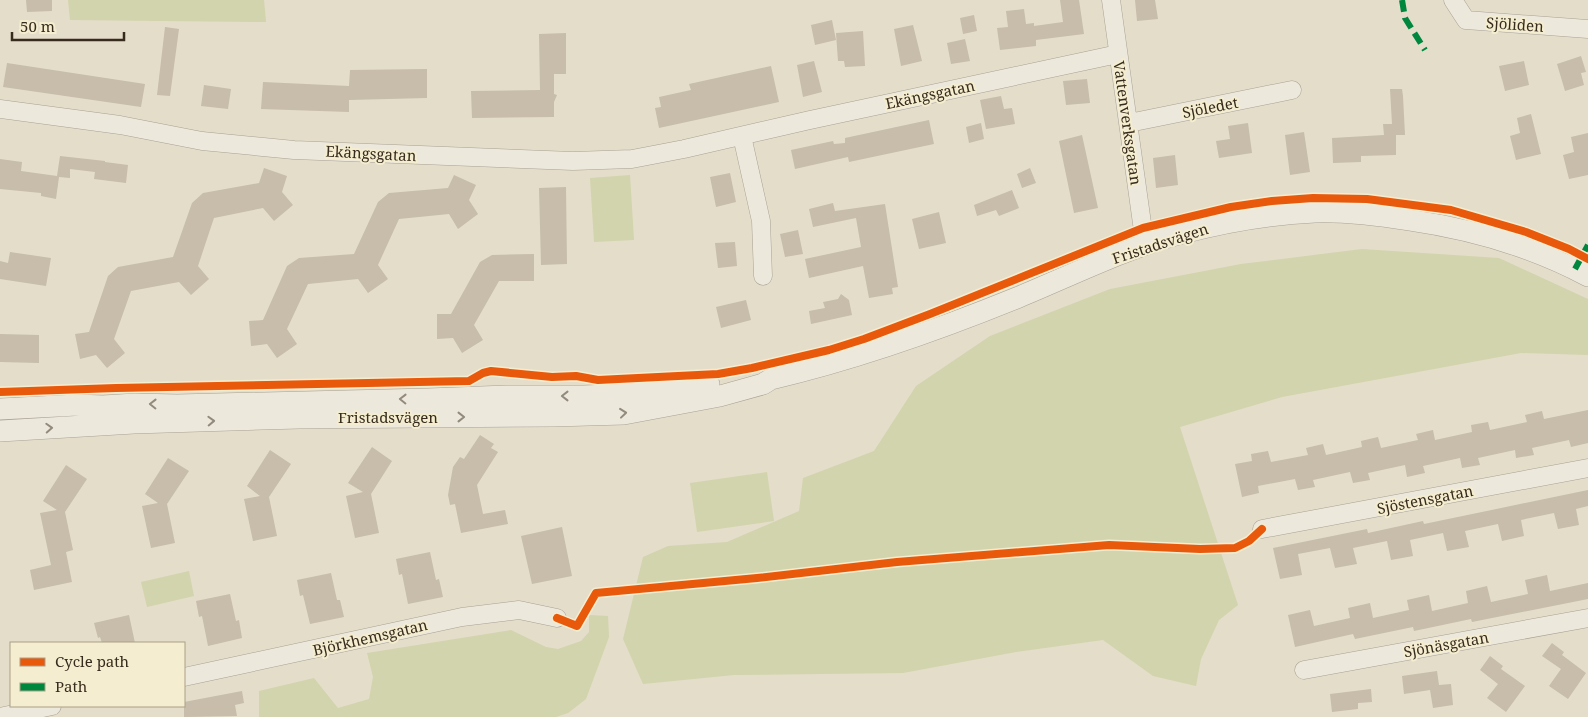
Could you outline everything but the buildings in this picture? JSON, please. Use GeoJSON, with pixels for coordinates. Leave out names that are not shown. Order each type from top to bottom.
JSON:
{"type":"FeatureCollection","features":[{"type":"Feature","properties":{"kind":"street","name":"Vattenverksgatan"},"geometry":{"type":"LineString","coordinates":[[1112,0],[1145,245]]}},
{"type":"Feature","properties":{"kind":"street","name":"Sjöliden"},"geometry":{"type":"LineString","coordinates":[[1453,0],[1466,20],[1588,29]]}},
{"type":"Feature","properties":{"kind":"street","name":"Ekängsgatan"},"geometry":{"type":"LineString","coordinates":[[0,108],[120,125],[202,140],[294,150],[573,161],[632,160],[1055,66],[1118,54]]}},
{"type":"Feature","properties":{"kind":"street","name":"Sjöledet"},"geometry":{"type":"LineString","coordinates":[[1129,123],[1292,90]]}},
{"type":"Feature","properties":{"kind":"street"},"geometry":{"type":"LineString","coordinates":[[742,136],[761,221],[763,276]]}},
{"type":"Feature","properties":{"kind":"street","name":"Fristadsvägen"},"geometry":{"type":"LineString","coordinates":[[0,431],[134,423],[299,418],[624,414],[720,396],[763,384],[771,379],[833,364],[891,345],[1004,303],[1145,245],[1194,230],[1259,218],[1316,212],[1362,214],[1452,226],[1517,245],[1588,276]]}},
{"type":"Feature","properties":{"kind":"street","name":"Fristadsvägen"},"geometry":{"type":"LineString","coordinates":[[0,409],[77,405],[177,405],[507,396],[584,396],[666,391],[760,377],[771,379]]}},
{"type":"Feature","properties":{"kind":"street","name":"Sjöstensgatan"},"geometry":{"type":"LineString","coordinates":[[1262,529],[1588,468]]}},
{"type":"Feature","properties":{"kind":"street","name":"Björkhemsgatan"},"geometry":{"type":"LineString","coordinates":[[185,678],[462,617],[519,610],[557,618]]}},
{"type":"Feature","properties":{"kind":"street","name":"Sjönäsgatan"},"geometry":{"type":"LineString","coordinates":[[1304,670],[1588,618]]}},
{"type":"Feature","properties":{"kind":"street"},"geometry":{"type":"LineString","coordinates":[[0,716],[47,707]]}},
{"type":"Feature","properties":{"kind":"green space"},"geometry":{"type":"Polygon","coordinates":[[[68,0],[264,0],[266,22],[70,20],[68,0]]]}},
{"type":"Feature","properties":{"kind":"green space"},"geometry":{"type":"Polygon","coordinates":[[[630,175],[634,240],[594,242],[590,178],[630,175]]]}},
{"type":"Feature","properties":{"kind":"green space"},"geometry":{"type":"Polygon","coordinates":[[[1362,249],[1499,258],[1588,299],[1588,355],[1521,353],[1282,397],[1180,427],[1238,605],[1219,620],[1201,659],[1196,686],[1153,676],[1103,640],[1016,652],[903,673],[734,675],[643,684],[623,639],[643,557],[668,546],[727,542],[799,511],[803,478],[874,451],[916,386],[990,336],[1110,289],[1241,264],[1362,249]]]}},
{"type":"Feature","properties":{"kind":"green space"},"geometry":{"type":"Polygon","coordinates":[[[767,472],[774,521],[697,532],[690,483],[767,472]]]}},
{"type":"Feature","properties":{"kind":"green space"},"geometry":{"type":"Polygon","coordinates":[[[189,571],[194,596],[147,607],[141,582],[189,571]]]}},
{"type":"Feature","properties":{"kind":"green space"},"geometry":{"type":"Polygon","coordinates":[[[589,615],[608,616],[609,637],[586,699],[568,713],[556,717],[259,717],[259,691],[314,678],[338,708],[369,699],[373,677],[367,653],[511,630],[546,647],[558,649],[581,641],[589,632],[589,615]]]}},
{"type":"Feature","properties":{"kind":"marked path"},"geometry":{"type":"LineString","coordinates":[[1402,0],[1405,18],[1425,50]]}},
{"type":"Feature","properties":{"kind":"marked path"},"geometry":{"type":"LineString","coordinates":[[1575,269],[1588,245]]}},
{"type":"Feature","properties":{"kind":"cycle path"},"geometry":{"type":"LineString","coordinates":[[0,392],[469,381],[491,371],[552,377],[576,376],[598,380],[718,374],[829,350],[864,339],[1143,228],[1231,207],[1272,201],[1313,198],[1367,199],[1451,210],[1526,232],[1569,249],[1588,259]]}},
{"type":"Feature","properties":{"kind":"cycle path"},"geometry":{"type":"LineString","coordinates":[[557,618],[577,626],[596,593],[757,578],[897,562],[1109,545],[1200,549],[1235,548],[1249,541],[1262,529]]}}]}
